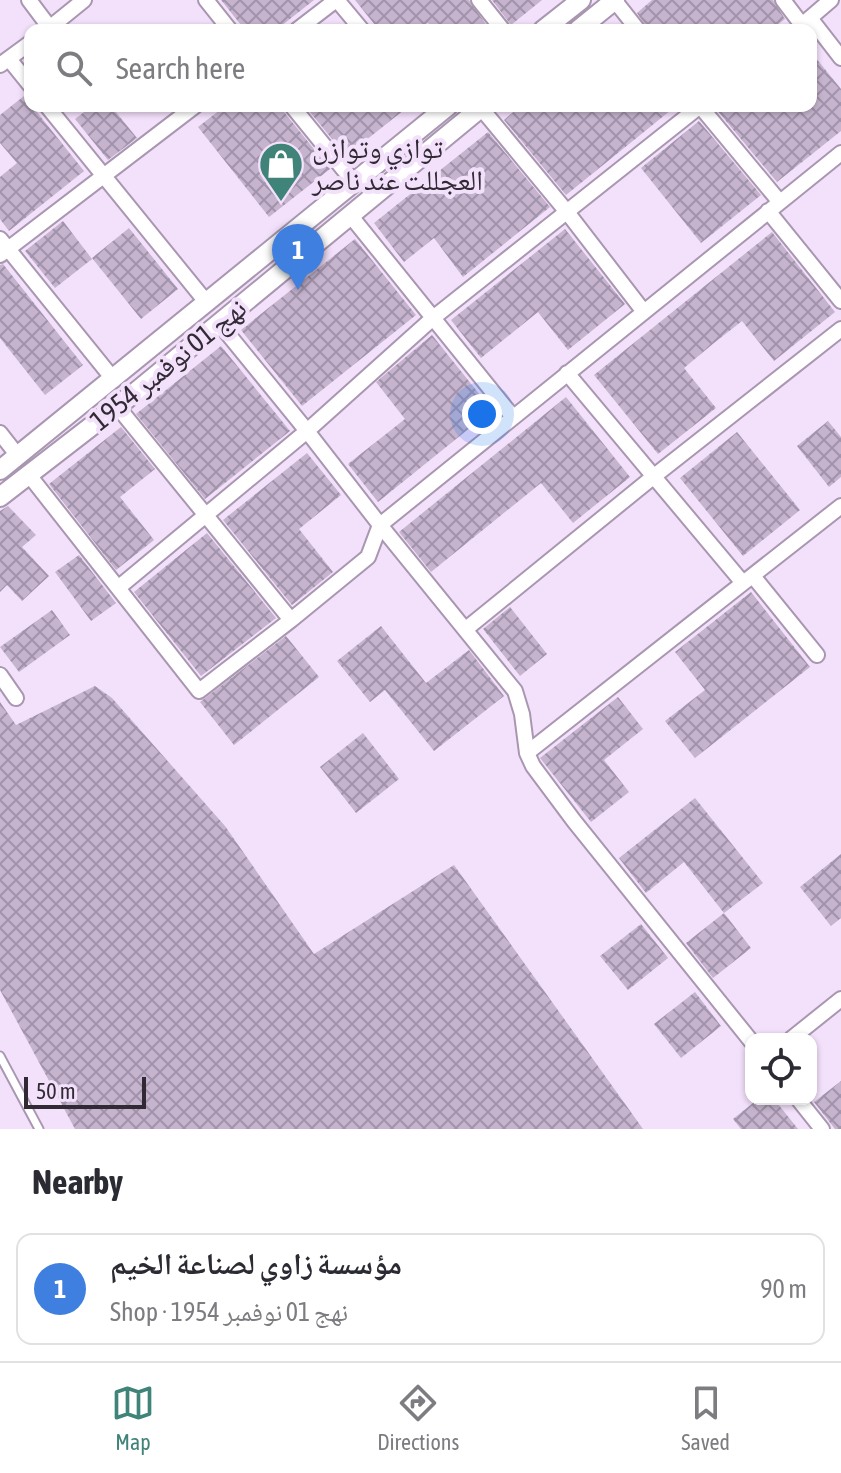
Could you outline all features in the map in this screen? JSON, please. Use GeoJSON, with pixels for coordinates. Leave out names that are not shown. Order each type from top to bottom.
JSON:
{"type":"FeatureCollection","features":[{"type":"Feature","properties":{"kind":"main road"},"geometry":{"type":"LineString","coordinates":[[551,24],[581,0]]}},
{"type":"Feature","properties":{"kind":"main road"},"geometry":{"type":"LineString","coordinates":[[585,24],[615,0]]}},
{"type":"Feature","properties":{"kind":"main road","name":"نهج 01 نوفمبر 1954"},"geometry":{"type":"LineString","coordinates":[[0,470],[114,380],[433,112]]}},
{"type":"Feature","properties":{"kind":"main road","name":"نهج 01 نوفمبر 1954"},"geometry":{"type":"LineString","coordinates":[[0,497],[117,406],[476,112]]}},
{"type":"Feature","properties":{"kind":"street"},"geometry":{"type":"LineString","coordinates":[[29,0],[46,24]]}},
{"type":"Feature","properties":{"kind":"street"},"geometry":{"type":"LineString","coordinates":[[55,24],[84,0]]}},
{"type":"Feature","properties":{"kind":"street"},"geometry":{"type":"LineString","coordinates":[[206,0],[225,24]]}},
{"type":"Feature","properties":{"kind":"street"},"geometry":{"type":"LineString","coordinates":[[305,24],[337,0],[357,24]]}},
{"type":"Feature","properties":{"kind":"street"},"geometry":{"type":"LineString","coordinates":[[479,0],[498,24]]}},
{"type":"Feature","properties":{"kind":"street"},"geometry":{"type":"LineString","coordinates":[[615,0],[633,24]]}},
{"type":"Feature","properties":{"kind":"street"},"geometry":{"type":"LineString","coordinates":[[783,0],[803,24],[831,0]]}},
{"type":"Feature","properties":{"kind":"street"},"geometry":{"type":"LineString","coordinates":[[817,37],[841,58]]}},
{"type":"Feature","properties":{"kind":"street"},"geometry":{"type":"LineString","coordinates":[[24,47],[4,62],[24,80]]}},
{"type":"Feature","properties":{"kind":"street"},"geometry":{"type":"LineString","coordinates":[[52,112],[207,303]]}},
{"type":"Feature","properties":{"kind":"street"},"geometry":{"type":"LineString","coordinates":[[114,380],[3,248],[187,112]]}},
{"type":"Feature","properties":{"kind":"street"},"geometry":{"type":"LineString","coordinates":[[297,112],[353,181]]}},
{"type":"Feature","properties":{"kind":"street"},"geometry":{"type":"LineString","coordinates":[[486,112],[644,312]]}},
{"type":"Feature","properties":{"kind":"street"},"geometry":{"type":"LineString","coordinates":[[118,588],[307,431],[433,318],[692,112]]}},
{"type":"Feature","properties":{"kind":"street"},"geometry":{"type":"LineString","coordinates":[[704,112],[841,301]]}},
{"type":"Feature","properties":{"kind":"street"},"geometry":{"type":"LineString","coordinates":[[29,475],[199,691],[368,557],[380,525],[841,153]]}},
{"type":"Feature","properties":{"kind":"street"},"geometry":{"type":"LineString","coordinates":[[350,215],[513,417]]}},
{"type":"Feature","properties":{"kind":"street"},"geometry":{"type":"LineString","coordinates":[[219,323],[445,608],[466,629],[515,691],[522,714],[527,753],[533,766],[745,1034]]}},
{"type":"Feature","properties":{"kind":"street"},"geometry":{"type":"LineString","coordinates":[[466,629],[841,329]]}},
{"type":"Feature","properties":{"kind":"street"},"geometry":{"type":"LineString","coordinates":[[567,373],[653,477],[817,655]]}},
{"type":"Feature","properties":{"kind":"street"},"geometry":{"type":"LineString","coordinates":[[117,406],[291,620]]}},
{"type":"Feature","properties":{"kind":"street"},"geometry":{"type":"LineString","coordinates":[[0,433],[18,456]]}},
{"type":"Feature","properties":{"kind":"street"},"geometry":{"type":"LineString","coordinates":[[527,753],[841,506]]}},
{"type":"Feature","properties":{"kind":"street"},"geometry":{"type":"LineString","coordinates":[[0,675],[16,698]]}},
{"type":"Feature","properties":{"kind":"street"},"geometry":{"type":"LineString","coordinates":[[798,1033],[841,999]]}},
{"type":"Feature","properties":{"kind":"street"},"geometry":{"type":"LineString","coordinates":[[803,1105],[822,1129]]}},
{"type":"Feature","properties":{"kind":"lane"},"geometry":{"type":"LineString","coordinates":[[0,1056],[39,1129]]}},
{"type":"Feature","properties":{"kind":"building"},"geometry":{"type":"Polygon","coordinates":[[[221,0],[314,0],[284,24],[240,24],[221,0]]]}},
{"type":"Feature","properties":{"kind":"building"},"geometry":{"type":"Polygon","coordinates":[[[355,0],[469,0],[486,24],[428,23],[374,24],[355,0]]]}},
{"type":"Feature","properties":{"kind":"building"},"geometry":{"type":"Polygon","coordinates":[[[492,0],[542,0],[512,24],[492,0]]]}},
{"type":"Feature","properties":{"kind":"building"},"geometry":{"type":"Polygon","coordinates":[[[652,0],[773,0],[785,19],[779,24],[644,24],[637,13],[652,0]]]}},
{"type":"Feature","properties":{"kind":"building"},"geometry":{"type":"Polygon","coordinates":[[[817,59],[841,89],[841,131],[777,182],[718,112],[817,112],[817,59]]]}},
{"type":"Feature","properties":{"kind":"building"},"geometry":{"type":"Polygon","coordinates":[[[24,96],[24,112],[37,112],[84,171],[9,231],[0,219],[0,177],[17,163],[0,143],[0,115],[24,96]]]}},
{"type":"Feature","properties":{"kind":"building"},"geometry":{"type":"Polygon","coordinates":[[[84,112],[116,112],[137,138],[108,160],[75,119],[84,112]]]}},
{"type":"Feature","properties":{"kind":"building"},"geometry":{"type":"Polygon","coordinates":[[[217,112],[284,112],[330,169],[269,217],[198,127],[217,112]]]}},
{"type":"Feature","properties":{"kind":"building"},"geometry":{"type":"Polygon","coordinates":[[[310,112],[401,112],[346,156],[310,112]]]}},
{"type":"Feature","properties":{"kind":"building"},"geometry":{"type":"Polygon","coordinates":[[[513,112],[669,112],[566,195],[504,120],[513,112]]]}},
{"type":"Feature","properties":{"kind":"building"},"geometry":{"type":"Polygon","coordinates":[[[699,121],[761,195],[701,243],[641,168],[699,121]]]}},
{"type":"Feature","properties":{"kind":"building"},"geometry":{"type":"Polygon","coordinates":[[[488,132],[550,207],[463,277],[434,238],[404,262],[374,223],[488,132]]]}},
{"type":"Feature","properties":{"kind":"building"},"geometry":{"type":"Polygon","coordinates":[[[63,221],[92,259],[55,288],[25,251],[63,221]]]}},
{"type":"Feature","properties":{"kind":"building"},"geometry":{"type":"Polygon","coordinates":[[[129,228],[178,289],[141,319],[92,258],[129,228]]]}},
{"type":"Feature","properties":{"kind":"building"},"geometry":{"type":"Polygon","coordinates":[[[565,229],[625,304],[568,350],[538,312],[481,358],[451,320],[565,229]]]}},
{"type":"Feature","properties":{"kind":"building"},"geometry":{"type":"Polygon","coordinates":[[[772,232],[835,312],[774,361],[742,321],[714,343],[684,368],[716,408],[658,454],[594,375],[772,232]]]}},
{"type":"Feature","properties":{"kind":"building"},"geometry":{"type":"Polygon","coordinates":[[[355,239],[416,315],[302,406],[241,330],[355,239]]]}},
{"type":"Feature","properties":{"kind":"building"},"geometry":{"type":"Polygon","coordinates":[[[3,264],[83,365],[45,395],[0,338],[0,265],[3,264]]]}},
{"type":"Feature","properties":{"kind":"building"},"geometry":{"type":"Polygon","coordinates":[[[432,335],[492,410],[378,502],[348,464],[405,419],[376,382],[432,335]]]}},
{"type":"Feature","properties":{"kind":"building"},"geometry":{"type":"Polygon","coordinates":[[[221,346],[290,431],[205,499],[136,414],[221,346]]]}},
{"type":"Feature","properties":{"kind":"building"},"geometry":{"type":"Polygon","coordinates":[[[566,397],[630,477],[573,523],[541,483],[431,572],[399,532],[566,397]]]}},
{"type":"Feature","properties":{"kind":"building"},"geometry":{"type":"Polygon","coordinates":[[[828,421],[841,437],[841,477],[829,487],[797,446],[828,421]]]}},
{"type":"Feature","properties":{"kind":"building"},"geometry":{"type":"Polygon","coordinates":[[[121,427],[155,469],[120,497],[154,540],[116,570],[49,484],[121,427]]]}},
{"type":"Feature","properties":{"kind":"building"},"geometry":{"type":"Polygon","coordinates":[[[737,432],[800,510],[743,556],[680,478],[737,432]]]}},
{"type":"Feature","properties":{"kind":"building"},"geometry":{"type":"Polygon","coordinates":[[[307,453],[341,495],[299,529],[333,572],[292,605],[223,520],[307,453]]]}},
{"type":"Feature","properties":{"kind":"building"},"geometry":{"type":"Polygon","coordinates":[[[8,506],[36,535],[22,547],[49,576],[22,601],[7,585],[0,592],[0,511],[8,506]]]}},
{"type":"Feature","properties":{"kind":"building"},"geometry":{"type":"Polygon","coordinates":[[[207,533],[276,618],[201,676],[134,592],[207,533]]]}},
{"type":"Feature","properties":{"kind":"building"},"geometry":{"type":"Polygon","coordinates":[[[79,555],[116,603],[91,621],[55,572],[79,555]]]}},
{"type":"Feature","properties":{"kind":"building"},"geometry":{"type":"Polygon","coordinates":[[[751,592],[810,667],[695,758],[665,721],[705,690],[675,652],[751,592]]]}},
{"type":"Feature","properties":{"kind":"building"},"geometry":{"type":"Polygon","coordinates":[[[510,607],[547,654],[520,676],[483,629],[510,607]]]}},
{"type":"Feature","properties":{"kind":"building"},"geometry":{"type":"Polygon","coordinates":[[[52,610],[70,635],[19,672],[0,647],[52,610]]]}},
{"type":"Feature","properties":{"kind":"building"},"geometry":{"type":"Polygon","coordinates":[[[381,626],[426,683],[469,650],[504,696],[434,751],[385,690],[370,702],[337,661],[381,626]]]}},
{"type":"Feature","properties":{"kind":"building"},"geometry":{"type":"Polygon","coordinates":[[[286,636],[319,677],[234,745],[200,702],[286,636]]]}},
{"type":"Feature","properties":{"kind":"building"},"geometry":{"type":"Polygon","coordinates":[[[95,686],[112,698],[225,826],[314,954],[454,865],[643,1129],[75,1129],[0,990],[0,702],[16,725],[95,686]]]}},
{"type":"Feature","properties":{"kind":"building"},"geometry":{"type":"Polygon","coordinates":[[[618,697],[643,729],[604,760],[629,792],[591,822],[540,758],[618,697]]]}},
{"type":"Feature","properties":{"kind":"building"},"geometry":{"type":"Polygon","coordinates":[[[363,733],[399,779],[356,813],[320,767],[363,733]]]}},
{"type":"Feature","properties":{"kind":"building"},"geometry":{"type":"Polygon","coordinates":[[[695,798],[763,883],[724,913],[684,862],[646,893],[619,858],[695,798]]]}},
{"type":"Feature","properties":{"kind":"building"},"geometry":{"type":"Polygon","coordinates":[[[841,854],[841,918],[831,926],[800,887],[841,854]]]}},
{"type":"Feature","properties":{"kind":"building"},"geometry":{"type":"Polygon","coordinates":[[[724,913],[751,948],[713,978],[686,943],[724,913]]]}},
{"type":"Feature","properties":{"kind":"building"},"geometry":{"type":"Polygon","coordinates":[[[641,924],[668,958],[628,990],[600,956],[641,924]]]}},
{"type":"Feature","properties":{"kind":"building"},"geometry":{"type":"Polygon","coordinates":[[[695,992],[721,1026],[681,1058],[654,1024],[695,992]]]}},
{"type":"Feature","properties":{"kind":"building"},"geometry":{"type":"Polygon","coordinates":[[[841,1081],[841,1129],[835,1129],[816,1105],[817,1100],[841,1081]]]}},
{"type":"Feature","properties":{"kind":"building"},"geometry":{"type":"Polygon","coordinates":[[[750,1105],[779,1105],[798,1129],[741,1129],[733,1119],[750,1105]]]}},
{"type":"Feature","properties":{"kind":"place","name":"توازي وتوازن العجللت عند ناصر"},"geometry":{"type":"Point","coordinates":[281,203]}},
{"type":"Feature","properties":{"kind":"place","name":"مؤسسة زاوي لصناعة الخيم"},"geometry":{"type":"Point","coordinates":[298,290]}}]}
